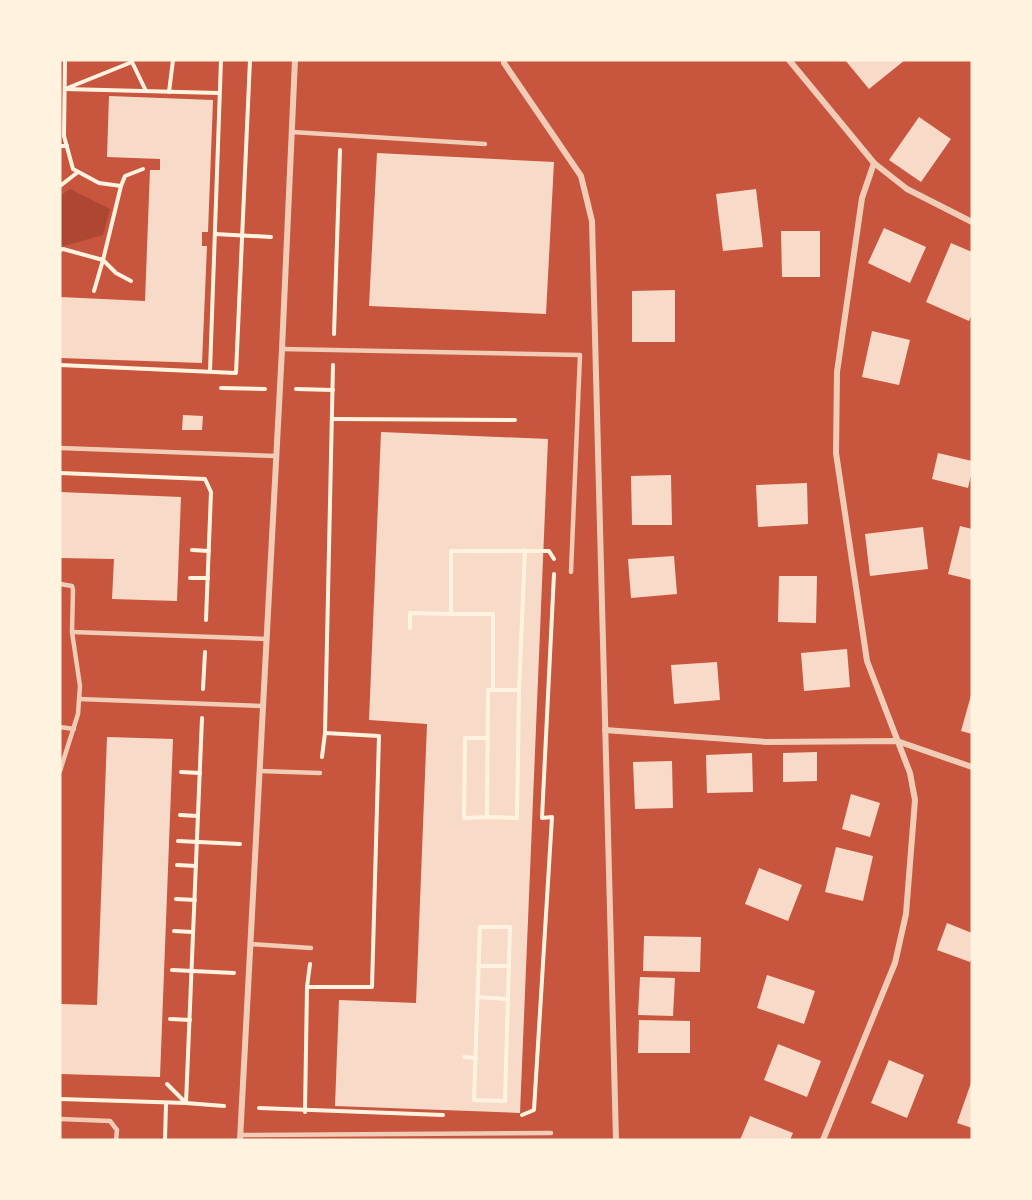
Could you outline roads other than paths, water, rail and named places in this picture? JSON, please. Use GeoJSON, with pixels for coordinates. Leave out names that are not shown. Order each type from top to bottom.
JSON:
{"type":"FeatureCollection","features":[{"type":"Feature","properties":{"kind":"street"},"geometry":{"type":"LineString","coordinates":[[240,1137],[264,706],[295,60]]}},
{"type":"Feature","properties":{"kind":"street"},"geometry":{"type":"LineString","coordinates":[[504,60],[581,176],[592,220],[616,1140]]}},
{"type":"Feature","properties":{"kind":"street"},"geometry":{"type":"LineString","coordinates":[[789,60],[874,164],[907,189],[972,222]]}},
{"type":"Feature","properties":{"kind":"street"},"geometry":{"type":"LineString","coordinates":[[823,1140],[895,963],[906,914],[915,800],[910,773],[867,662],[836,453],[837,372],[862,198],[874,164]]}},
{"type":"Feature","properties":{"kind":"street"},"geometry":{"type":"LineString","coordinates":[[605,730],[766,742],[897,741],[972,767]]}},
{"type":"Feature","properties":{"kind":"lane"},"geometry":{"type":"LineString","coordinates":[[292,132],[485,144]]}},
{"type":"Feature","properties":{"kind":"lane"},"geometry":{"type":"LineString","coordinates":[[282,349],[580,355],[571,572]]}},
{"type":"Feature","properties":{"kind":"lane"},"geometry":{"type":"LineString","coordinates":[[60,448],[276,456]]}},
{"type":"Feature","properties":{"kind":"lane"},"geometry":{"type":"LineString","coordinates":[[60,584],[72,586],[73,590],[72,632],[80,686],[78,714],[60,771]]}},
{"type":"Feature","properties":{"kind":"lane"},"geometry":{"type":"LineString","coordinates":[[72,632],[267,639]]}},
{"type":"Feature","properties":{"kind":"lane"},"geometry":{"type":"LineString","coordinates":[[79,699],[264,706]]}},
{"type":"Feature","properties":{"kind":"lane"},"geometry":{"type":"LineString","coordinates":[[60,727],[74,729]]}},
{"type":"Feature","properties":{"kind":"lane"},"geometry":{"type":"LineString","coordinates":[[260,771],[320,773]]}},
{"type":"Feature","properties":{"kind":"lane"},"geometry":{"type":"LineString","coordinates":[[250,944],[311,948]]}},
{"type":"Feature","properties":{"kind":"lane"},"geometry":{"type":"LineString","coordinates":[[60,1119],[110,1121],[117,1130],[116,1140]]}},
{"type":"Feature","properties":{"kind":"lane"},"geometry":{"type":"LineString","coordinates":[[240,1137],[305,1134],[551,1133]]}}]}
